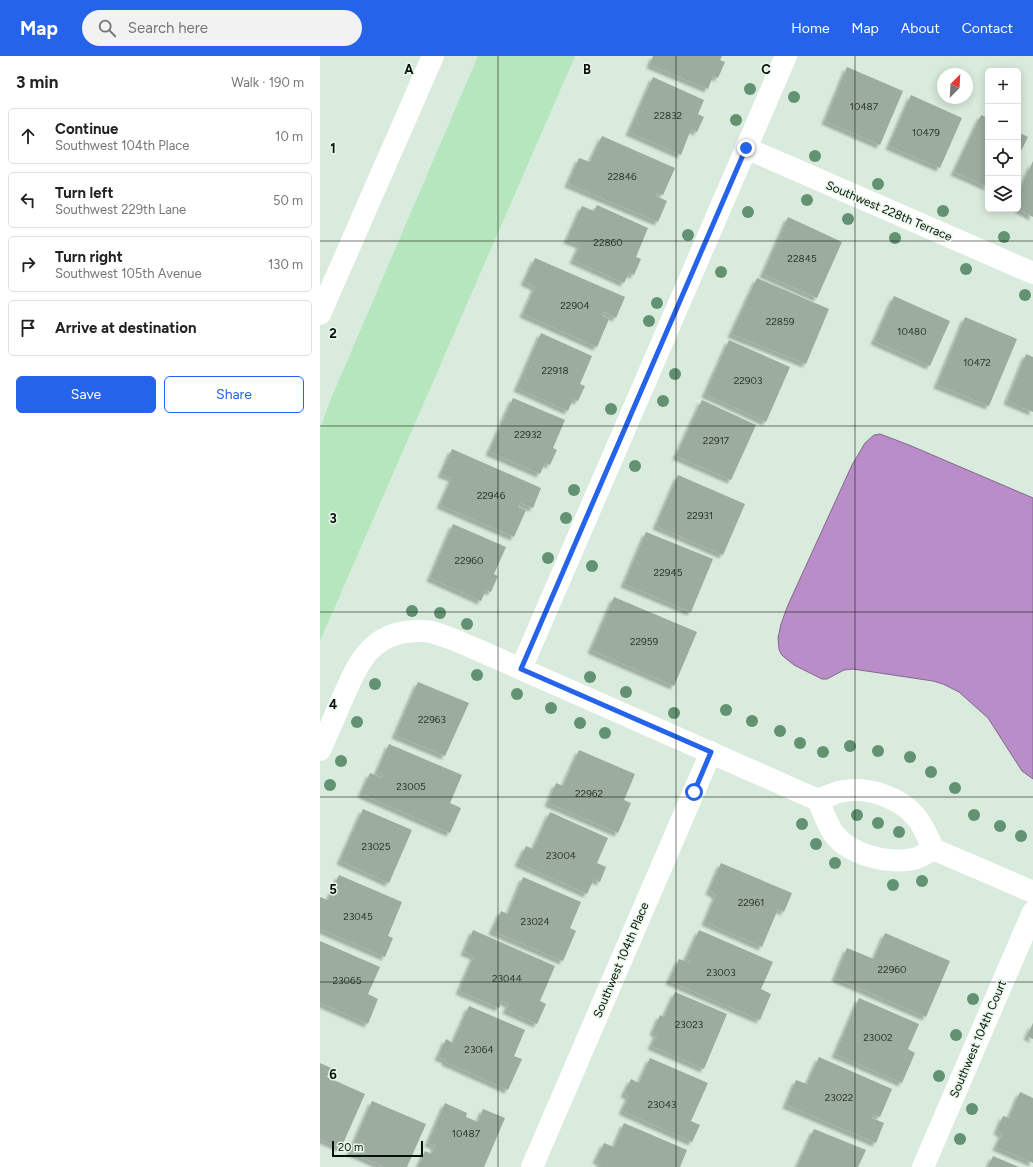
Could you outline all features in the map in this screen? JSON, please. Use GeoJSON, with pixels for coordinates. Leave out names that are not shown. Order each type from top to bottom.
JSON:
{"type":"FeatureCollection","features":[{"type":"Feature","properties":{"kind":"main road"},"geometry":{"type":"LineString","coordinates":[[320,314],[433,56]]}},
{"type":"Feature","properties":{"kind":"main road"},"geometry":{"type":"LineString","coordinates":[[521,669],[786,56]]}},
{"type":"Feature","properties":{"kind":"main road","name":"Southwest 228th Terrace"},"geometry":{"type":"LineString","coordinates":[[746,148],[1033,273]]}},
{"type":"Feature","properties":{"kind":"main road"},"geometry":{"type":"LineString","coordinates":[[320,750],[349,683],[363,657],[373,646],[384,638],[399,633],[417,631],[431,632],[521,669],[818,800],[829,826],[835,835],[855,850],[875,858],[895,860],[914,859],[933,850]]}},
{"type":"Feature","properties":{"kind":"main road","name":"Southwest 104th Place"},"geometry":{"type":"LineString","coordinates":[[532,1167],[711,752]]}},
{"type":"Feature","properties":{"kind":"main road"},"geometry":{"type":"LineString","coordinates":[[818,800],[843,791],[854,790],[867,790],[887,797],[906,807],[916,816],[933,850],[1033,892]]}},
{"type":"Feature","properties":{"kind":"main road","name":"Southwest 104th Court"},"geometry":{"type":"LineString","coordinates":[[923,1167],[1033,912]]}},
{"type":"Feature","properties":{"kind":"green space"},"geometry":{"type":"Polygon","coordinates":[[[478,56],[575,56],[320,641],[320,429],[330,401],[478,56]]]}},
{"type":"Feature","properties":{"kind":"shaded area"},"geometry":{"type":"Polygon","coordinates":[[[880,434],[1033,498],[1033,779],[1022,771],[988,718],[959,692],[943,684],[933,681],[853,669],[844,670],[827,679],[822,679],[794,665],[781,654],[778,638],[788,605],[852,465],[865,443],[874,435],[880,434]]]}},
{"type":"Feature","properties":{"kind":"building"},"geometry":{"type":"Polygon","coordinates":[[[653,56],[722,56],[720,60],[725,62],[718,78],[713,76],[708,89],[650,65],[653,56]]]}},
{"type":"Feature","properties":{"kind":"building"},"geometry":{"type":"Polygon","coordinates":[[[847,67],[903,91],[880,145],[825,121],[847,67]]]}},
{"type":"Feature","properties":{"kind":"building"},"geometry":{"type":"Polygon","coordinates":[[[653,77],[704,100],[698,114],[704,117],[697,132],[691,129],[681,155],[629,132],[653,77]]]}},
{"type":"Feature","properties":{"kind":"building"},"geometry":{"type":"Polygon","coordinates":[[[911,95],[962,118],[940,168],[889,146],[911,95]]]}},
{"type":"Feature","properties":{"kind":"building"},"geometry":{"type":"Polygon","coordinates":[[[981,115],[985,117],[985,186],[954,172],[981,115]]]}},
{"type":"Feature","properties":{"kind":"building"},"geometry":{"type":"Polygon","coordinates":[[[1021,134],[1028,137],[1021,151],[1021,134]]]}},
{"type":"Feature","properties":{"kind":"building"},"geometry":{"type":"Polygon","coordinates":[[[602,136],[675,168],[663,195],[657,193],[656,196],[667,201],[658,222],[568,184],[579,158],[590,162],[602,136]]]}},
{"type":"Feature","properties":{"kind":"building"},"geometry":{"type":"Polygon","coordinates":[[[1033,161],[1033,217],[1021,211],[1021,187],[1033,161]]]}},
{"type":"Feature","properties":{"kind":"building"},"geometry":{"type":"Polygon","coordinates":[[[597,205],[648,228],[636,257],[641,259],[634,275],[629,273],[624,283],[573,260],[580,245],[567,240],[582,206],[594,211],[597,205]]]}},
{"type":"Feature","properties":{"kind":"building"},"geometry":{"type":"Polygon","coordinates":[[[788,217],[842,242],[817,298],[763,274],[788,217]]]}},
{"type":"Feature","properties":{"kind":"building"},"geometry":{"type":"Polygon","coordinates":[[[535,258],[625,297],[616,318],[604,312],[603,316],[609,319],[597,347],[523,314],[535,287],[524,282],[535,258]]]}},
{"type":"Feature","properties":{"kind":"building"},"geometry":{"type":"Polygon","coordinates":[[[757,278],[829,309],[806,364],[731,334],[757,278]]]}},
{"type":"Feature","properties":{"kind":"building"},"geometry":{"type":"Polygon","coordinates":[[[894,296],[950,321],[930,366],[874,341],[894,296]]]}},
{"type":"Feature","properties":{"kind":"building"},"geometry":{"type":"Polygon","coordinates":[[[965,317],[1017,339],[989,406],[937,385],[965,317]]]}},
{"type":"Feature","properties":{"kind":"building"},"geometry":{"type":"Polygon","coordinates":[[[541,333],[592,356],[580,384],[585,386],[578,401],[573,399],[568,411],[517,388],[541,333]]]}},
{"type":"Feature","properties":{"kind":"building"},"geometry":{"type":"Polygon","coordinates":[[[729,340],[790,367],[766,422],[705,394],[729,340]]]}},
{"type":"Feature","properties":{"kind":"building"},"geometry":{"type":"Polygon","coordinates":[[[1026,354],[1033,357],[1033,412],[1007,401],[1026,354]]]}},
{"type":"Feature","properties":{"kind":"building"},"geometry":{"type":"Polygon","coordinates":[[[513,398],[565,420],[553,448],[557,450],[550,465],[545,463],[540,474],[489,452],[513,398]]]}},
{"type":"Feature","properties":{"kind":"building"},"geometry":{"type":"Polygon","coordinates":[[[702,400],[756,425],[731,480],[676,456],[702,400]]]}},
{"type":"Feature","properties":{"kind":"building"},"geometry":{"type":"Polygon","coordinates":[[[452,449],[541,488],[533,508],[520,503],[518,507],[526,510],[514,537],[440,505],[452,478],[441,474],[452,449]]]}},
{"type":"Feature","properties":{"kind":"building"},"geometry":{"type":"Polygon","coordinates":[[[678,475],[745,504],[723,555],[656,526],[678,475]]]}},
{"type":"Feature","properties":{"kind":"building"},"geometry":{"type":"Polygon","coordinates":[[[453,524],[506,547],[494,574],[498,576],[491,592],[486,590],[481,601],[430,578],[453,524]]]}},
{"type":"Feature","properties":{"kind":"building"},"geometry":{"type":"Polygon","coordinates":[[[646,532],[713,559],[691,612],[624,584],[646,532]]]}},
{"type":"Feature","properties":{"kind":"building"},"geometry":{"type":"Polygon","coordinates":[[[614,597],[697,632],[674,686],[591,650],[614,597]]]}},
{"type":"Feature","properties":{"kind":"building"},"geometry":{"type":"Polygon","coordinates":[[[418,682],[469,703],[445,756],[395,735],[418,682]]]}},
{"type":"Feature","properties":{"kind":"building"},"geometry":{"type":"Polygon","coordinates":[[[389,744],[462,775],[450,803],[461,808],[450,833],[361,794],[370,773],[382,778],[383,775],[377,772],[389,744]]]}},
{"type":"Feature","properties":{"kind":"building"},"geometry":{"type":"Polygon","coordinates":[[[579,750],[635,774],[624,800],[631,803],[618,833],[548,803],[556,783],[563,786],[579,750]]]}},
{"type":"Feature","properties":{"kind":"building"},"geometry":{"type":"Polygon","coordinates":[[[363,809],[412,830],[389,883],[340,861],[363,809]]]}},
{"type":"Feature","properties":{"kind":"building"},"geometry":{"type":"Polygon","coordinates":[[[550,812],[608,838],[597,863],[606,867],[600,882],[594,879],[587,894],[518,863],[526,846],[533,849],[550,812]]]}},
{"type":"Feature","properties":{"kind":"building"},"geometry":{"type":"Polygon","coordinates":[[[721,863],[792,893],[784,912],[778,909],[762,947],[705,922],[716,895],[709,891],[721,863]]]}},
{"type":"Feature","properties":{"kind":"building"},"geometry":{"type":"Polygon","coordinates":[[[339,875],[402,902],[388,936],[393,938],[385,957],[320,929],[320,897],[328,900],[339,875]]]}},
{"type":"Feature","properties":{"kind":"building"},"geometry":{"type":"Polygon","coordinates":[[[523,877],[581,902],[570,928],[576,931],[563,961],[492,931],[501,911],[508,914],[523,877]]]}},
{"type":"Feature","properties":{"kind":"building"},"geometry":{"type":"Polygon","coordinates":[[[473,930],[555,966],[540,1001],[546,1004],[537,1024],[506,1010],[509,1004],[502,1001],[499,1008],[459,991],[474,956],[464,952],[473,930]]]}},
{"type":"Feature","properties":{"kind":"building"},"geometry":{"type":"Polygon","coordinates":[[[699,930],[773,962],[761,989],[771,994],[760,1020],[669,981],[679,959],[690,963],[691,961],[686,959],[699,930]]]}},
{"type":"Feature","properties":{"kind":"building"},"geometry":{"type":"Polygon","coordinates":[[[885,933],[950,961],[926,1017],[835,978],[847,948],[874,959],[885,933]]]}},
{"type":"Feature","properties":{"kind":"building"},"geometry":{"type":"Polygon","coordinates":[[[320,941],[380,967],[368,994],[378,999],[368,1024],[320,1003],[320,941]]]}},
{"type":"Feature","properties":{"kind":"building"},"geometry":{"type":"Polygon","coordinates":[[[675,992],[727,1014],[704,1069],[651,1046],[657,1034],[653,1032],[660,1015],[664,1017],[675,992]]]}},
{"type":"Feature","properties":{"kind":"building"},"geometry":{"type":"Polygon","coordinates":[[[859,998],[919,1024],[908,1049],[915,1053],[902,1083],[835,1054],[859,998]]]}},
{"type":"Feature","properties":{"kind":"building"},"geometry":{"type":"Polygon","coordinates":[[[469,1006],[525,1030],[514,1056],[522,1059],[508,1090],[445,1062],[446,1060],[438,1057],[446,1039],[453,1043],[469,1006]]]}},
{"type":"Feature","properties":{"kind":"building"},"geometry":{"type":"Polygon","coordinates":[[[1033,1023],[1033,1039],[1027,1036],[1033,1023]]]}},
{"type":"Feature","properties":{"kind":"building"},"geometry":{"type":"Polygon","coordinates":[[[819,1057],[892,1089],[880,1117],[874,1114],[872,1118],[884,1123],[876,1143],[786,1105],[796,1080],[807,1084],[819,1057]]]}},
{"type":"Feature","properties":{"kind":"building"},"geometry":{"type":"Polygon","coordinates":[[[650,1058],[708,1083],[691,1121],[700,1125],[692,1142],[622,1111],[629,1096],[624,1094],[631,1079],[639,1083],[650,1058]]]}},
{"type":"Feature","properties":{"kind":"building"},"geometry":{"type":"Polygon","coordinates":[[[320,1063],[331,1068],[327,1077],[365,1094],[341,1148],[320,1139],[320,1063]]]}},
{"type":"Feature","properties":{"kind":"building"},"geometry":{"type":"Polygon","coordinates":[[[1020,1092],[1033,1098],[1033,1163],[996,1147],[1002,1134],[997,1131],[1003,1116],[1009,1118],[1020,1092]]]}},
{"type":"Feature","properties":{"kind":"building"},"geometry":{"type":"Polygon","coordinates":[[[372,1101],[426,1124],[407,1167],[384,1167],[350,1152],[372,1101]]]}},
{"type":"Feature","properties":{"kind":"building"},"geometry":{"type":"Polygon","coordinates":[[[445,1103],[467,1113],[466,1117],[478,1122],[483,1109],[505,1118],[484,1167],[418,1167],[425,1151],[432,1154],[435,1146],[428,1143],[445,1103]]]}},
{"type":"Feature","properties":{"kind":"building"},"geometry":{"type":"Polygon","coordinates":[[[624,1123],[687,1150],[680,1167],[598,1167],[601,1162],[596,1160],[604,1143],[614,1147],[624,1123]]]}},
{"type":"Feature","properties":{"kind":"building"},"geometry":{"type":"Polygon","coordinates":[[[814,1129],[866,1150],[858,1167],[797,1167],[814,1129]]]}},
{"type":"Feature","properties":{"kind":"building"},"geometry":{"type":"Polygon","coordinates":[[[993,1156],[1019,1167],[988,1167],[993,1156]]]}},
{"type":"Feature","properties":{"kind":"route"},"geometry":{"type":"LineString","coordinates":[[694,792],[711,752],[521,669],[746,148]]}}]}
